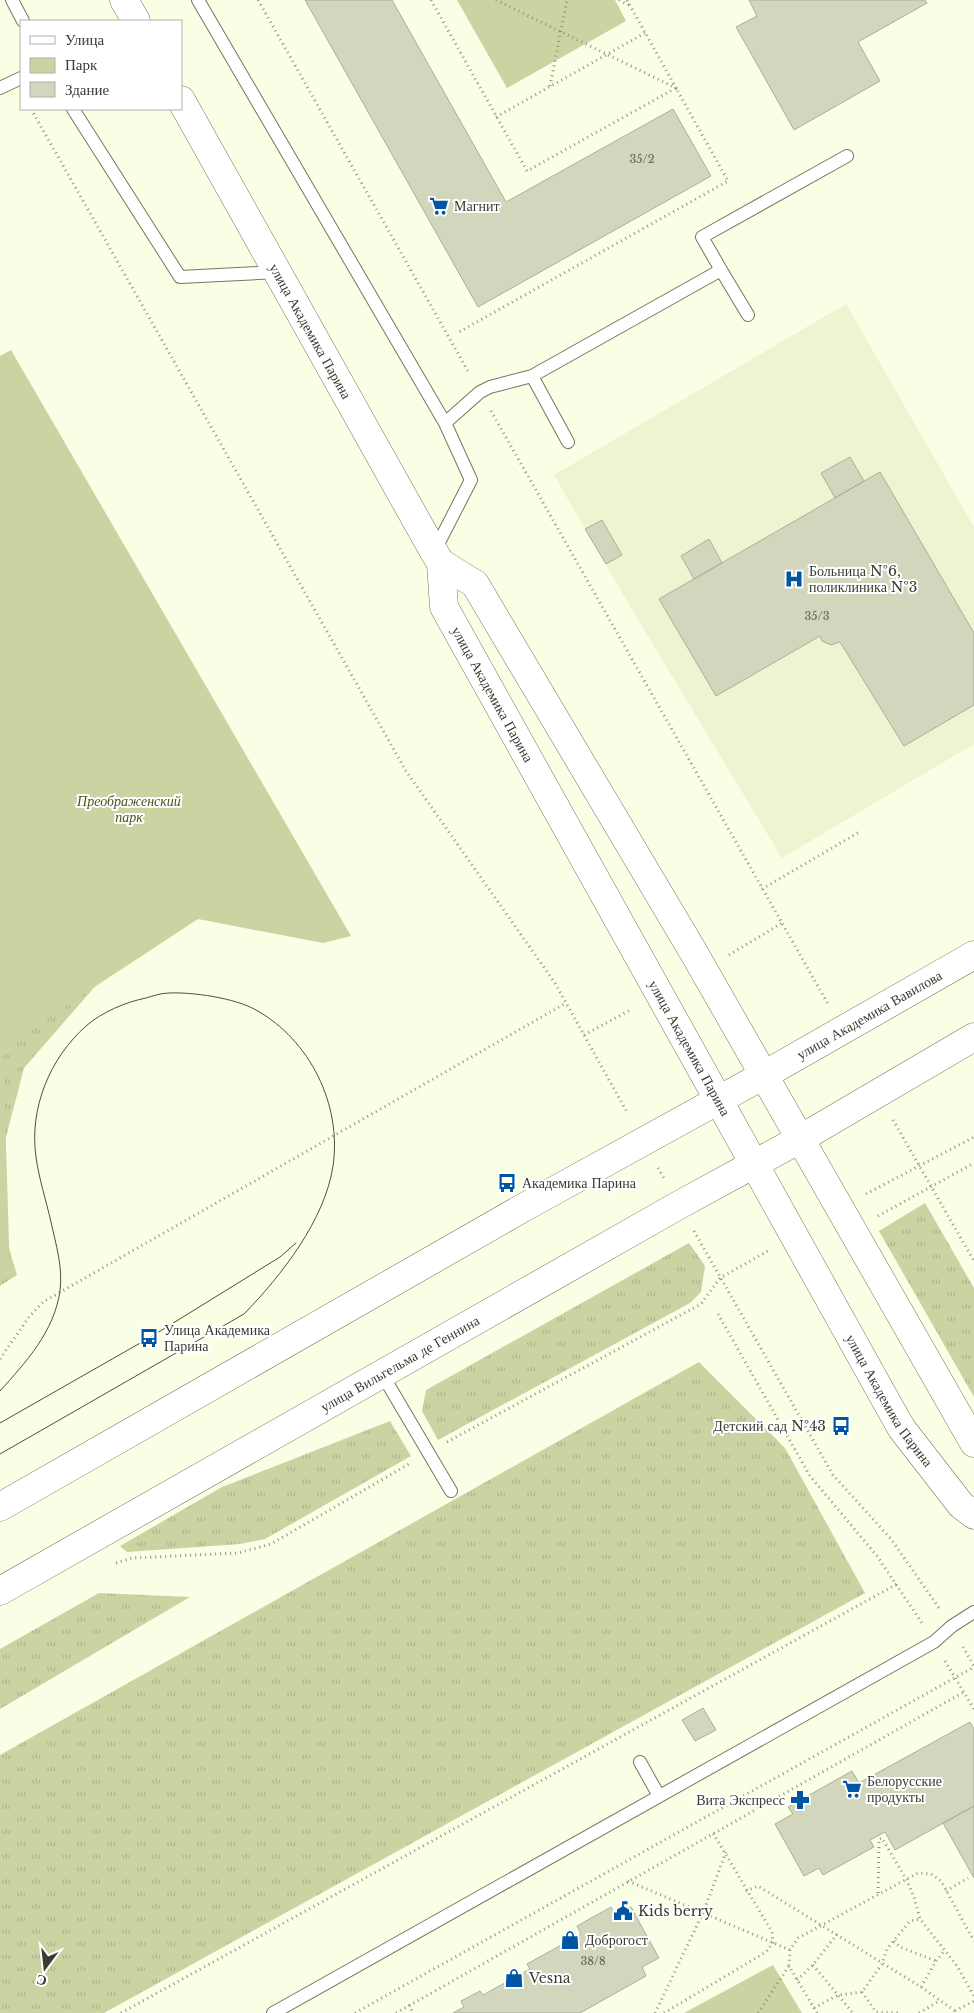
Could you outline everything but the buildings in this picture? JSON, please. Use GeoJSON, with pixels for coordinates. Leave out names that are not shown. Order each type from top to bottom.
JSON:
{"type":"FeatureCollection","features":[{"type":"Feature","properties":{"kind":"street"},"geometry":{"type":"LineString","coordinates":[[124,0],[135,20]]}},
{"type":"Feature","properties":{"kind":"street","name":"улица Академика Парина"},"geometry":{"type":"LineString","coordinates":[[182,102],[438,557],[444,606],[902,1429],[961,1505],[974,1515]]}},
{"type":"Feature","properties":{"kind":"street","name":"улица Академика Парина"},"geometry":{"type":"LineString","coordinates":[[438,557],[475,584],[684,936],[974,1443]]}},
{"type":"Feature","properties":{"kind":"street","name":"улица Академика Вавилова"},"geometry":{"type":"LineString","coordinates":[[764,1076],[974,955]]}},
{"type":"Feature","properties":{"kind":"street"},"geometry":{"type":"LineString","coordinates":[[800,1139],[974,1037]]}},
{"type":"Feature","properties":{"kind":"street"},"geometry":{"type":"LineString","coordinates":[[0,1507],[643,1141],[764,1076]]}},
{"type":"Feature","properties":{"kind":"street","name":"улица Вильгельма де Геннина"},"geometry":{"type":"LineString","coordinates":[[0,1591],[679,1205],[800,1139]]}},
{"type":"Feature","properties":{"kind":"lane"},"geometry":{"type":"LineString","coordinates":[[12,0],[22,20]]}},
{"type":"Feature","properties":{"kind":"lane"},"geometry":{"type":"LineString","coordinates":[[198,0],[445,423],[471,480],[438,557]]}},
{"type":"Feature","properties":{"kind":"lane"},"geometry":{"type":"LineString","coordinates":[[0,88],[20,78]]}},
{"type":"Feature","properties":{"kind":"lane"},"geometry":{"type":"LineString","coordinates":[[74,110],[180,277],[279,272]]}},
{"type":"Feature","properties":{"kind":"lane"},"geometry":{"type":"LineString","coordinates":[[748,315],[702,237],[847,156]]}},
{"type":"Feature","properties":{"kind":"lane"},"geometry":{"type":"LineString","coordinates":[[445,423],[480,392],[490,387],[532,376],[721,270]]}},
{"type":"Feature","properties":{"kind":"lane"},"geometry":{"type":"LineString","coordinates":[[532,376],[568,442]]}},
{"type":"Feature","properties":{"kind":"lane"},"geometry":{"type":"LineString","coordinates":[[382,1374],[451,1491]]}},
{"type":"Feature","properties":{"kind":"lane"},"geometry":{"type":"LineString","coordinates":[[273,2013],[934,1642],[952,1626],[974,1612]]}},
{"type":"Feature","properties":{"kind":"lane"},"geometry":{"type":"LineString","coordinates":[[640,1762],[659,1796]]}},
{"type":"Feature","properties":{"kind":"path"},"geometry":{"type":"LineString","coordinates":[[258,0],[822,995]]}},
{"type":"Feature","properties":{"kind":"path"},"geometry":{"type":"LineString","coordinates":[[430,0],[527,171],[676,88]]}},
{"type":"Feature","properties":{"kind":"path"},"geometry":{"type":"LineString","coordinates":[[496,0],[676,88]]}},
{"type":"Feature","properties":{"kind":"path"},"geometry":{"type":"LineString","coordinates":[[549,87],[567,0]]}},
{"type":"Feature","properties":{"kind":"path"},"geometry":{"type":"LineString","coordinates":[[620,0],[630,5]]}},
{"type":"Feature","properties":{"kind":"path"},"geometry":{"type":"LineString","coordinates":[[459,332],[728,181],[627,0]]}},
{"type":"Feature","properties":{"kind":"path"},"geometry":{"type":"LineString","coordinates":[[496,117],[645,33]]}},
{"type":"Feature","properties":{"kind":"path"},"geometry":{"type":"LineString","coordinates":[[31,110],[406,771],[555,983],[833,1475],[891,1539],[952,1626]]}},
{"type":"Feature","properties":{"kind":"path"},"geometry":{"type":"LineString","coordinates":[[762,889],[861,831]]}},
{"type":"Feature","properties":{"kind":"path"},"geometry":{"type":"LineString","coordinates":[[0,1359],[29,1317],[43,1302],[566,1004]]}},
{"type":"Feature","properties":{"kind":"path"},"geometry":{"type":"LineString","coordinates":[[889,1112],[974,1262]]}},
{"type":"Feature","properties":{"kind":"path"},"geometry":{"type":"LineString","coordinates":[[840,1208],[974,1137]]}},
{"type":"Feature","properties":{"kind":"path"},"geometry":{"type":"LineString","coordinates":[[873,1219],[974,1163]]}},
{"type":"Feature","properties":{"kind":"path"},"geometry":{"type":"LineString","coordinates":[[112,1564],[132,1558],[238,1553],[270,1544],[428,1453],[701,1304],[720,1278],[794,1236]]}},
{"type":"Feature","properties":{"kind":"path"},"geometry":{"type":"LineString","coordinates":[[718,1314],[810,1476],[877,1556],[897,1584],[974,1709]]}},
{"type":"Feature","properties":{"kind":"path"},"geometry":{"type":"LineString","coordinates":[[121,2013],[897,1584]]}},
{"type":"Feature","properties":{"kind":"path"},"geometry":{"type":"LineString","coordinates":[[356,2013],[974,1667]]}},
{"type":"Feature","properties":{"kind":"path"},"geometry":{"type":"LineString","coordinates":[[396,2013],[964,1692]]}},
{"type":"Feature","properties":{"kind":"path"},"geometry":{"type":"LineString","coordinates":[[713,1833],[772,1932],[774,1943]]}},
{"type":"Feature","properties":{"kind":"path"},"geometry":{"type":"LineString","coordinates":[[878,1894],[879,1840],[882,1838],[914,1896],[920,1919],[957,1966],[974,1996]]}},
{"type":"Feature","properties":{"kind":"path"},"geometry":{"type":"LineString","coordinates":[[654,2013],[703,1913],[726,1852]]}},
{"type":"Feature","properties":{"kind":"path"},"geometry":{"type":"LineString","coordinates":[[758,2013],[789,1966],[790,1950],[798,1938],[918,1872],[931,1874],[941,1881],[974,1941]]}},
{"type":"Feature","properties":{"kind":"path"},"geometry":{"type":"LineString","coordinates":[[946,1891],[968,1878]]}},
{"type":"Feature","properties":{"kind":"path"},"geometry":{"type":"LineString","coordinates":[[628,1881],[790,1950]]}},
{"type":"Feature","properties":{"kind":"path"},"geometry":{"type":"LineString","coordinates":[[746,1891],[758,1886],[921,1987],[956,2012],[974,2001]]}},
{"type":"Feature","properties":{"kind":"path"},"geometry":{"type":"LineString","coordinates":[[814,2008],[838,1994],[862,1992],[882,1964],[887,1949],[910,1921],[920,1919]]}},
{"type":"Feature","properties":{"kind":"path"},"geometry":{"type":"LineString","coordinates":[[797,1980],[813,1965],[837,1934]]}},
{"type":"Feature","properties":{"kind":"path"},"geometry":{"type":"LineString","coordinates":[[894,1941],[900,1947],[936,1961]]}},
{"type":"Feature","properties":{"kind":"path"},"geometry":{"type":"LineString","coordinates":[[664,2013],[766,1952],[774,1943]]}},
{"type":"Feature","properties":{"kind":"path"},"geometry":{"type":"LineString","coordinates":[[921,1987],[936,1961],[945,1950]]}},
{"type":"Feature","properties":{"kind":"path"},"geometry":{"type":"LineString","coordinates":[[813,1965],[853,2013]]}},
{"type":"Feature","properties":{"kind":"path"},"geometry":{"type":"LineString","coordinates":[[789,1966],[817,2013]]}},
{"type":"Feature","properties":{"kind":"path"},"geometry":{"type":"LineString","coordinates":[[862,1992],[876,2012],[902,2013]]}},
{"type":"Feature","properties":{"kind":"path"},"geometry":{"type":"LineString","coordinates":[[919,2013],[939,2001]]}},
{"type":"Feature","properties":{"kind":"path"},"geometry":{"type":"LineString","coordinates":[[409,2005],[414,2013]]}},
{"type":"Feature","properties":{"kind":"shaded area","name":"Больница №6, поликлиника №3"},"geometry":{"type":"Polygon","coordinates":[[[846,304],[974,527],[974,744],[782,858],[634,613],[554,475],[846,304]]]}},
{"type":"Feature","properties":{"kind":"green space"},"geometry":{"type":"Polygon","coordinates":[[[457,0],[615,0],[626,21],[507,88],[457,0]]]}},
{"type":"Feature","properties":{"kind":"green space","name":"Преображенский парк"},"geometry":{"type":"Polygon","coordinates":[[[11,350],[351,936],[323,943],[198,919],[3,1047],[10,1276],[0,1282],[0,356],[11,350]]]}},
{"type":"Feature","properties":{"kind":"green space"},"geometry":{"type":"Polygon","coordinates":[[[0,915],[126,951],[24,1068],[0,1160],[0,915]]]}},
{"type":"Feature","properties":{"kind":"green space"},"geometry":{"type":"Polygon","coordinates":[[[925,1203],[974,1288],[974,1397],[879,1231],[925,1203]]]}},
{"type":"Feature","properties":{"kind":"green space"},"geometry":{"type":"Polygon","coordinates":[[[0,1218],[17,1275],[0,1286],[0,1218]]]}},
{"type":"Feature","properties":{"kind":"green space"},"geometry":{"type":"Polygon","coordinates":[[[689,1243],[705,1266],[701,1292],[690,1303],[438,1440],[422,1411],[426,1390],[689,1243]]]}},
{"type":"Feature","properties":{"kind":"green space"},"geometry":{"type":"Polygon","coordinates":[[[699,1362],[785,1448],[865,1593],[104,2013],[0,2013],[0,1755],[699,1362]]]}},
{"type":"Feature","properties":{"kind":"green space"},"geometry":{"type":"Polygon","coordinates":[[[390,1421],[411,1456],[265,1539],[240,1544],[127,1552],[120,1546],[222,1487],[390,1421]]]}},
{"type":"Feature","properties":{"kind":"green space"},"geometry":{"type":"Polygon","coordinates":[[[99,1593],[190,1597],[0,1709],[0,1649],[99,1593]]]}},
{"type":"Feature","properties":{"kind":"green space"},"geometry":{"type":"Polygon","coordinates":[[[773,1965],[802,2013],[684,2013],[773,1965]]]}},
{"type":"Feature","properties":{"kind":"tram line"},"geometry":{"type":"LineString","coordinates":[[0,1391],[38,1345],[52,1320],[60,1291],[61,1273],[39,1173],[35,1139],[39,1102],[45,1085],[62,1053],[73,1039],[99,1016],[122,1005],[163,994],[179,993],[226,999],[256,1010],[275,1023],[292,1038],[318,1076],[327,1098],[332,1120],[333,1166],[328,1186],[321,1207],[299,1246],[286,1265],[244,1314],[0,1454]]}},
{"type":"Feature","properties":{"kind":"tram line"},"geometry":{"type":"LineString","coordinates":[[0,1423],[149,1338],[280,1257],[296,1243]]}},
{"type":"Feature","properties":{"kind":"place","name":"Магнит"},"geometry":{"type":"Point","coordinates":[439,206]}},
{"type":"Feature","properties":{"kind":"place","name":"Больница №6, поликлиника №3"},"geometry":{"type":"Point","coordinates":[794,579]}},
{"type":"Feature","properties":{"kind":"place","name":"Академика Парина"},"geometry":{"type":"Point","coordinates":[507,1183]}},
{"type":"Feature","properties":{"kind":"place","name":"Улица Академика Парина"},"geometry":{"type":"Point","coordinates":[149,1338]}},
{"type":"Feature","properties":{"kind":"place","name":"Детский сад №43"},"geometry":{"type":"Point","coordinates":[841,1426]}},
{"type":"Feature","properties":{"kind":"place","name":"Белорусские продукты"},"geometry":{"type":"Point","coordinates":[852,1789]}},
{"type":"Feature","properties":{"kind":"place","name":"Вита Экспресс"},"geometry":{"type":"Point","coordinates":[800,1800]}},
{"type":"Feature","properties":{"kind":"place","name":"Kids berry"},"geometry":{"type":"Point","coordinates":[623,1911]}},
{"type":"Feature","properties":{"kind":"place","name":"Доброгост"},"geometry":{"type":"Point","coordinates":[570,1940]}},
{"type":"Feature","properties":{"kind":"place","name":"Vesna"},"geometry":{"type":"Point","coordinates":[514,1978]}}]}
